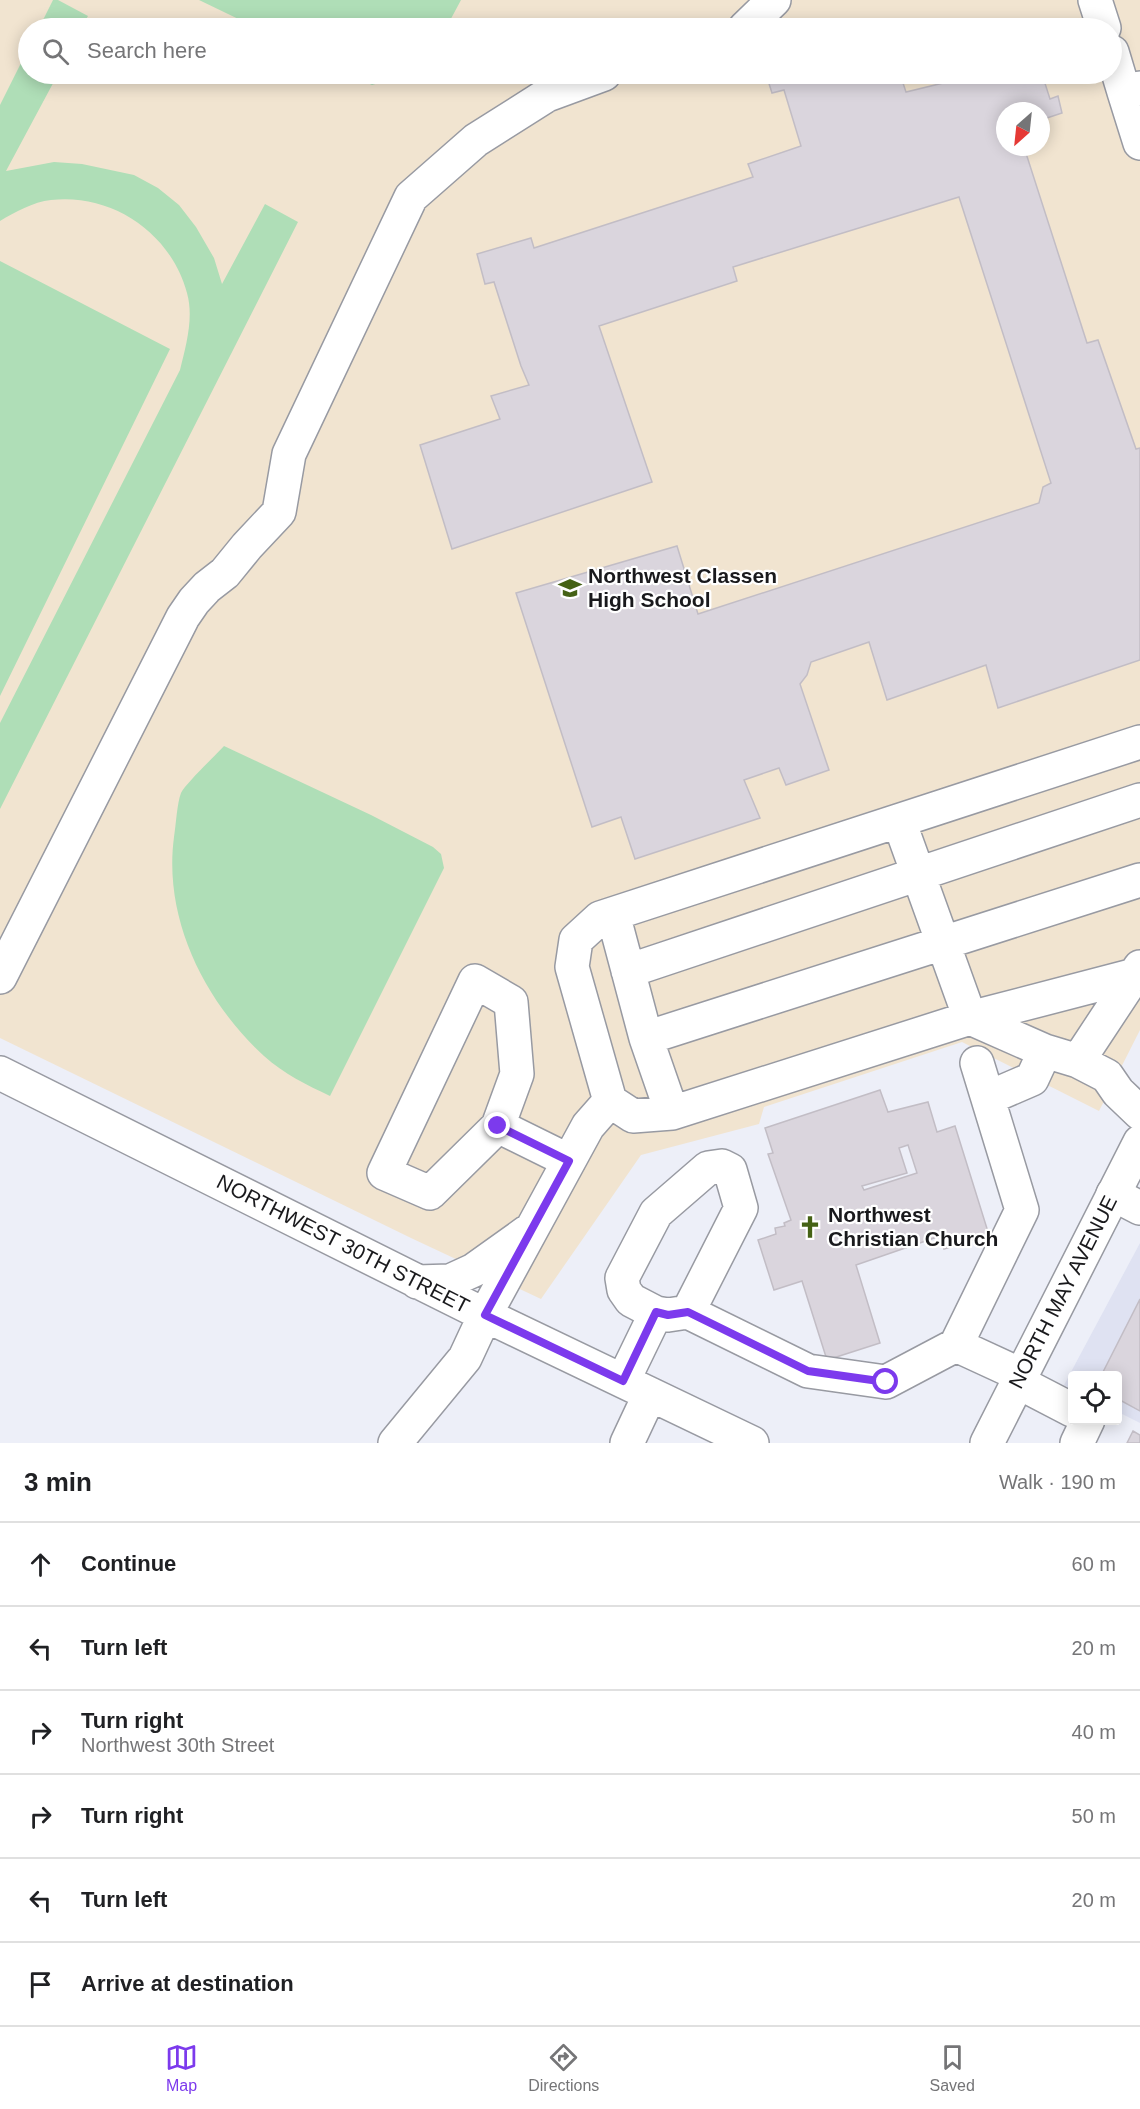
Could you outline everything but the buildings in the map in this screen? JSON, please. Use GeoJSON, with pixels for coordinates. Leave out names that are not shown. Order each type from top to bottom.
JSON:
{"type":"FeatureCollection","features":[{"type":"Feature","properties":{"kind":"street"},"geometry":{"type":"LineString","coordinates":[[755,18],[774,0]]}},
{"type":"Feature","properties":{"kind":"street"},"geometry":{"type":"LineString","coordinates":[[1095,0],[1101,18]]}},
{"type":"Feature","properties":{"kind":"street"},"geometry":{"type":"LineString","coordinates":[[1122,71],[1132,90],[1140,143]]}},
{"type":"Feature","properties":{"kind":"street"},"geometry":{"type":"LineString","coordinates":[[0,977],[183,617],[194,601],[225,573],[246,546],[279,512],[289,454],[411,197],[476,140],[547,95],[577,84]]}},
{"type":"Feature","properties":{"kind":"street"},"geometry":{"type":"LineString","coordinates":[[1138,748],[899,820],[600,918],[576,940],[572,967],[610,1101],[633,1116],[672,1113],[970,1018],[1138,971]]}},
{"type":"Feature","properties":{"kind":"street"},"geometry":{"type":"LineString","coordinates":[[628,971],[1140,800]]}},
{"type":"Feature","properties":{"kind":"street"},"geometry":{"type":"LineString","coordinates":[[899,820],[970,1018],[1045,1051],[1078,1061],[1107,1076],[1118,1092],[1140,1113]]}},
{"type":"Feature","properties":{"kind":"street"},"geometry":{"type":"LineString","coordinates":[[646,1038],[1140,880]]}},
{"type":"Feature","properties":{"kind":"street"},"geometry":{"type":"LineString","coordinates":[[612,914],[646,1038],[672,1113]]}},
{"type":"Feature","properties":{"kind":"street"},"geometry":{"type":"LineString","coordinates":[[1078,1061],[1138,971]]}},
{"type":"Feature","properties":{"kind":"street"},"geometry":{"type":"LineString","coordinates":[[476,981],[511,1002],[517,1074],[498,1126],[430,1193],[384,1173],[476,981]]}},
{"type":"Feature","properties":{"kind":"street"},"geometry":{"type":"LineString","coordinates":[[988,1098],[1032,1079],[1045,1051]]}},
{"type":"Feature","properties":{"kind":"street"},"geometry":{"type":"LineString","coordinates":[[688,1312],[741,1208],[730,1170],[722,1166],[708,1168],[656,1213],[622,1278],[624,1290],[631,1300],[668,1315],[688,1312],[808,1371],[886,1382],[956,1345],[1023,1210],[977,1064]]}},
{"type":"Feature","properties":{"kind":"street","name":"NORTHWEST 30TH STREET"},"geometry":{"type":"LineString","coordinates":[[0,1073],[417,1282],[752,1443]]}},
{"type":"Feature","properties":{"kind":"street"},"geometry":{"type":"LineString","coordinates":[[395,1443],[465,1358],[485,1315],[588,1126],[610,1101]]}},
{"type":"Feature","properties":{"kind":"street"},"geometry":{"type":"LineString","coordinates":[[498,1126],[569,1161]]}},
{"type":"Feature","properties":{"kind":"street","name":"NORTH MAY AVENUE"},"geometry":{"type":"LineString","coordinates":[[987,1443],[1019,1379],[1127,1201],[1140,1142]]}},
{"type":"Feature","properties":{"kind":"street"},"geometry":{"type":"LineString","coordinates":[[417,1282],[450,1281],[474,1270],[533,1227]]}},
{"type":"Feature","properties":{"kind":"street"},"geometry":{"type":"LineString","coordinates":[[627,1443],[636,1388],[656,1312]]}},
{"type":"Feature","properties":{"kind":"street"},"geometry":{"type":"LineString","coordinates":[[956,1345],[1068,1408]]}},
{"type":"Feature","properties":{"kind":"street"},"geometry":{"type":"LineString","coordinates":[[1077,1443],[1086,1425]]}},
{"type":"Feature","properties":{"kind":"shaded area","name":"Northwest Classen High School"},"geometry":{"type":"Polygon","coordinates":[[[0,0],[1140,0],[1140,1030],[1099,1111],[962,1042],[764,1107],[759,1124],[641,1155],[541,1299],[0,1038],[0,0]]]}},
{"type":"Feature","properties":{"kind":"shaded area"},"geometry":{"type":"Polygon","coordinates":[[[1140,1243],[1140,1423],[1122,1414],[1122,1371],[1071,1371],[1140,1243]]]}},
{"type":"Feature","properties":{"kind":"green space"},"geometry":{"type":"Polygon","coordinates":[[[53,0],[58,0],[88,16],[87,18],[44,18],[53,0]]]}},
{"type":"Feature","properties":{"kind":"green space"},"geometry":{"type":"Polygon","coordinates":[[[199,0],[461,0],[451,18],[236,18],[199,0]]]}},
{"type":"Feature","properties":{"kind":"green space"},"geometry":{"type":"Polygon","coordinates":[[[18,69],[18,84],[53,84],[6,171],[54,162],[82,164],[134,175],[158,188],[179,205],[196,227],[214,258],[222,284],[265,204],[298,222],[0,809],[0,723],[180,370],[187,341],[190,312],[187,293],[179,271],[168,252],[136,221],[117,211],[96,203],[51,200],[31,205],[0,221],[0,105],[18,69]]]}},
{"type":"Feature","properties":{"kind":"green space"},"geometry":{"type":"Polygon","coordinates":[[[0,261],[170,349],[0,696],[0,261]]]}},
{"type":"Feature","properties":{"kind":"green space"},"geometry":{"type":"Polygon","coordinates":[[[224,746],[371,815],[433,847],[441,854],[444,868],[330,1096],[280,1068],[264,1056],[243,1034],[207,985],[182,928],[175,898],[172,868],[180,797],[189,783],[224,746]]]}},
{"type":"Feature","properties":{"kind":"place","name":"Northwest Classen High School"},"geometry":{"type":"Point","coordinates":[570,588]}},
{"type":"Feature","properties":{"kind":"place","name":"Northwest Christian Church"},"geometry":{"type":"Point","coordinates":[810,1227]}},
{"type":"Feature","properties":{"kind":"route"},"geometry":{"type":"LineString","coordinates":[[498,1126],[569,1161],[485,1315],[623,1381],[656,1312],[668,1315],[688,1312],[808,1371],[886,1382]]}}]}
